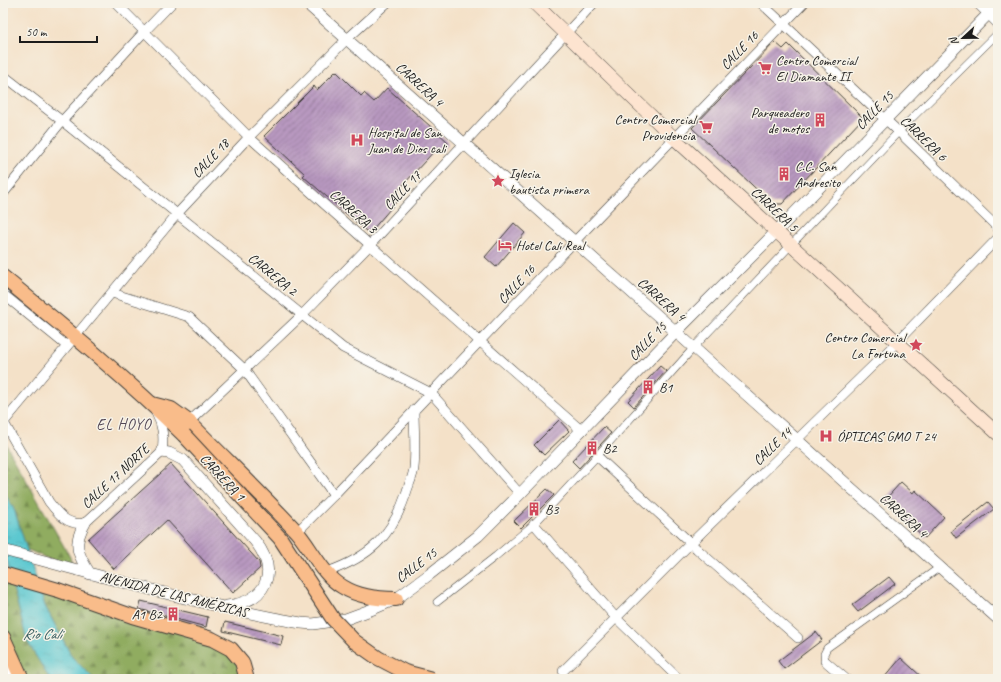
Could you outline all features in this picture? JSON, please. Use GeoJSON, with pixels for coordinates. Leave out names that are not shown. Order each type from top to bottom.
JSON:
{"type":"FeatureCollection","features":[{"type":"Feature","properties":{"kind":"main road","name":"CARRERA 5"},"geometry":{"type":"LineString","coordinates":[[534,3],[674,138],[998,434]]}},
{"type":"Feature","properties":{"kind":"main road","name":"CARRERA 1"},"geometry":{"type":"LineString","coordinates":[[3,277],[71,342],[152,404],[184,435],[280,538],[333,619],[354,641],[378,658],[405,672],[432,679]]}},
{"type":"Feature","properties":{"kind":"main road"},"geometry":{"type":"LineString","coordinates":[[152,404],[171,409],[189,422],[297,532],[327,572],[342,587],[354,593],[372,598],[396,599]]}},
{"type":"Feature","properties":{"kind":"main road","name":"AVENIDA DE LAS AMÉRICAS"},"geometry":{"type":"LineString","coordinates":[[3,574],[58,590],[132,616],[212,639],[232,649],[242,662],[246,677]]}},
{"type":"Feature","properties":{"kind":"main road"},"geometry":{"type":"LineString","coordinates":[[3,637],[19,674]]}},
{"type":"Feature","properties":{"kind":"street","name":"CARRERA 3"},"geometry":{"type":"LineString","coordinates":[[116,3],[249,137],[582,431]]}},
{"type":"Feature","properties":{"kind":"street"},"geometry":{"type":"LineString","coordinates":[[3,194],[62,121],[172,3]]}},
{"type":"Feature","properties":{"kind":"street","name":"CARRERA 4"},"geometry":{"type":"LineString","coordinates":[[306,3],[516,188],[574,242],[998,618]]}},
{"type":"Feature","properties":{"kind":"street","name":"CALLE 18"},"geometry":{"type":"LineString","coordinates":[[3,421],[71,342],[177,214],[249,137],[347,39],[387,3]]}},
{"type":"Feature","properties":{"kind":"street","name":"CALLE 17"},"geometry":{"type":"LineString","coordinates":[[189,422],[301,316],[370,245],[594,3]]}},
{"type":"Feature","properties":{"kind":"street","name":"CARRERA 6"},"geometry":{"type":"LineString","coordinates":[[761,3],[884,120],[899,132],[998,228]]}},
{"type":"Feature","properties":{"kind":"street","name":"CALLE 16"},"geometry":{"type":"LineString","coordinates":[[297,532],[481,342],[574,242],[804,3]]}},
{"type":"Feature","properties":{"kind":"street"},"geometry":{"type":"LineString","coordinates":[[977,3],[998,24]]}},
{"type":"Feature","properties":{"kind":"street","name":"CALLE 15"},"geometry":{"type":"LineString","coordinates":[[346,619],[396,599],[478,536],[998,4]]}},
{"type":"Feature","properties":{"kind":"street"},"geometry":{"type":"LineString","coordinates":[[437,602],[534,524],[694,348],[899,132],[998,33]]}},
{"type":"Feature","properties":{"kind":"street","name":"CARRERA 2"},"geometry":{"type":"LineString","coordinates":[[3,76],[62,121],[301,316],[343,348],[431,393],[520,494]]}},
{"type":"Feature","properties":{"kind":"street","name":"CALLE 14"},"geometry":{"type":"LineString","coordinates":[[563,671],[617,619],[691,543],[897,342],[998,238]]}},
{"type":"Feature","properties":{"kind":"street"},"geometry":{"type":"LineString","coordinates":[[112,292],[189,317],[244,369],[334,495]]}},
{"type":"Feature","properties":{"kind":"street","name":"CARRERA 1"},"geometry":{"type":"LineString","coordinates":[[3,294],[71,342]]}},
{"type":"Feature","properties":{"kind":"street","name":"CALLE 17 NORTE"},"geometry":{"type":"LineString","coordinates":[[85,523],[162,452],[163,432],[161,423],[152,404]]}},
{"type":"Feature","properties":{"kind":"street"},"geometry":{"type":"LineString","coordinates":[[327,572],[357,560],[372,550],[382,540],[400,510],[414,470],[414,410]]}},
{"type":"Feature","properties":{"kind":"street"},"geometry":{"type":"LineString","coordinates":[[3,421],[49,502],[57,512],[69,522],[79,524],[85,523]]}},
{"type":"Feature","properties":{"kind":"street"},"geometry":{"type":"LineString","coordinates":[[162,452],[169,453],[183,460],[255,541],[262,550],[266,559],[269,575],[260,591],[254,597],[243,603],[220,607]]}},
{"type":"Feature","properties":{"kind":"street"},"geometry":{"type":"LineString","coordinates":[[597,456],[691,543],[798,638]]}},
{"type":"Feature","properties":{"kind":"street"},"geometry":{"type":"LineString","coordinates":[[85,523],[80,531],[78,547],[79,555],[90,574]]}},
{"type":"Feature","properties":{"kind":"street"},"geometry":{"type":"LineString","coordinates":[[534,524],[617,619],[679,679]]}},
{"type":"Feature","properties":{"kind":"street","name":"AVENIDA DE LAS AMÉRICAS"},"geometry":{"type":"LineString","coordinates":[[3,550],[220,607],[301,623],[313,624],[346,619]]}},
{"type":"Feature","properties":{"kind":"street"},"geometry":{"type":"LineString","coordinates":[[846,679],[825,661],[824,654],[828,648],[940,567]]}},
{"type":"Feature","properties":{"kind":"street"},"geometry":{"type":"LineString","coordinates":[[3,673],[19,674]]}},
{"type":"Feature","properties":{"kind":"green space"},"geometry":{"type":"Polygon","coordinates":[[[3,439],[70,557],[75,570],[26,549],[14,509],[3,491],[3,439]]]}},
{"type":"Feature","properties":{"kind":"green space"},"geometry":{"type":"Polygon","coordinates":[[[3,574],[10,576],[49,678],[52,679],[22,679],[3,637],[3,574]]]}},
{"type":"Feature","properties":{"kind":"green space"},"geometry":{"type":"Polygon","coordinates":[[[37,583],[231,649],[246,679],[94,679],[72,657],[45,606],[37,583]]]}},
{"type":"Feature","properties":{"kind":"water","name":"Rio Cali"},"geometry":{"type":"Polygon","coordinates":[[[3,491],[14,509],[45,606],[72,657],[94,679],[49,678],[27,641],[3,544],[3,491]]]}},
{"type":"Feature","properties":{"kind":"building"},"geometry":{"type":"Polygon","coordinates":[[[775,42],[783,49],[788,44],[863,118],[782,204],[772,204],[692,128],[775,42]]]}},
{"type":"Feature","properties":{"kind":"building","name":"Hospital de San Juan de Dios cali"},"geometry":{"type":"Polygon","coordinates":[[[336,71],[361,96],[364,93],[374,102],[387,88],[447,141],[448,144],[442,152],[437,148],[392,197],[397,201],[372,230],[369,231],[366,231],[303,176],[305,174],[264,136],[314,86],[317,90],[336,71]]]}},
{"type":"Feature","properties":{"kind":"building","name":"Hotel Cali Real"},"geometry":{"type":"Polygon","coordinates":[[[514,223],[525,233],[496,267],[485,257],[514,223]]]}},
{"type":"Feature","properties":{"kind":"building","name":"B1"},"geometry":{"type":"Polygon","coordinates":[[[660,366],[666,371],[634,407],[628,401],[660,366]]]}},
{"type":"Feature","properties":{"kind":"building"},"geometry":{"type":"Polygon","coordinates":[[[559,420],[569,431],[544,455],[534,445],[559,420]]]}},
{"type":"Feature","properties":{"kind":"building","name":"B2"},"geometry":{"type":"Polygon","coordinates":[[[604,427],[611,433],[579,468],[572,461],[604,427]]]}},
{"type":"Feature","properties":{"kind":"building"},"geometry":{"type":"Polygon","coordinates":[[[171,464],[259,562],[260,568],[233,593],[167,520],[114,569],[88,539],[171,464]]]}},
{"type":"Feature","properties":{"kind":"building"},"geometry":{"type":"Polygon","coordinates":[[[901,482],[913,493],[915,490],[944,517],[925,538],[885,500],[901,482]]]}},
{"type":"Feature","properties":{"kind":"building","name":"B3"},"geometry":{"type":"Polygon","coordinates":[[[547,489],[554,495],[521,528],[514,521],[547,489]]]}},
{"type":"Feature","properties":{"kind":"building"},"geometry":{"type":"Polygon","coordinates":[[[988,502],[994,509],[956,538],[951,531],[988,502]]]}},
{"type":"Feature","properties":{"kind":"building"},"geometry":{"type":"Polygon","coordinates":[[[889,577],[895,584],[858,612],[852,605],[889,577]]]}},
{"type":"Feature","properties":{"kind":"building","name":"A1 B2"},"geometry":{"type":"Polygon","coordinates":[[[141,601],[208,617],[206,627],[139,609],[141,601]]]}},
{"type":"Feature","properties":{"kind":"building"},"geometry":{"type":"Polygon","coordinates":[[[225,622],[283,636],[281,645],[223,631],[225,622]]]}},
{"type":"Feature","properties":{"kind":"building"},"geometry":{"type":"Polygon","coordinates":[[[816,632],[822,640],[784,669],[778,661],[816,632]]]}},
{"type":"Feature","properties":{"kind":"building"},"geometry":{"type":"Polygon","coordinates":[[[901,658],[924,679],[883,679],[901,658]]]}},
{"type":"Feature","properties":{"kind":"place","name":"Centro Comercial El Diamante II"},"geometry":{"type":"Point","coordinates":[765,68]}},
{"type":"Feature","properties":{"kind":"place","name":"Parqueadero de motos"},"geometry":{"type":"Point","coordinates":[820,120]}},
{"type":"Feature","properties":{"kind":"place","name":"Centro Comercial Providencia"},"geometry":{"type":"Point","coordinates":[706,127]}},
{"type":"Feature","properties":{"kind":"place","name":"Hospital de San Juan de Dios cali"},"geometry":{"type":"Point","coordinates":[357,140]}},
{"type":"Feature","properties":{"kind":"place","name":"C.C. San Andresito"},"geometry":{"type":"Point","coordinates":[784,174]}},
{"type":"Feature","properties":{"kind":"place","name":"Iglesia bautista primera"},"geometry":{"type":"Point","coordinates":[498,181]}},
{"type":"Feature","properties":{"kind":"place","name":"Hotel Cali Real"},"geometry":{"type":"Point","coordinates":[505,245]}},
{"type":"Feature","properties":{"kind":"place","name":"Centro Comercial La Fortuna"},"geometry":{"type":"Point","coordinates":[916,345]}},
{"type":"Feature","properties":{"kind":"place","name":"B1"},"geometry":{"type":"Point","coordinates":[648,387]}},
{"type":"Feature","properties":{"kind":"place","name":"ÓPTICAS GMO T 24"},"geometry":{"type":"Point","coordinates":[826,436]}},
{"type":"Feature","properties":{"kind":"place","name":"B2"},"geometry":{"type":"Point","coordinates":[592,448]}},
{"type":"Feature","properties":{"kind":"place","name":"B3"},"geometry":{"type":"Point","coordinates":[534,509]}},
{"type":"Feature","properties":{"kind":"place","name":"A1 B2"},"geometry":{"type":"Point","coordinates":[173,614]}},
{"type":"Feature","properties":{"kind":"district","name":"EL HOYO"},"geometry":{"type":"Point","coordinates":[124,424]}}]}
